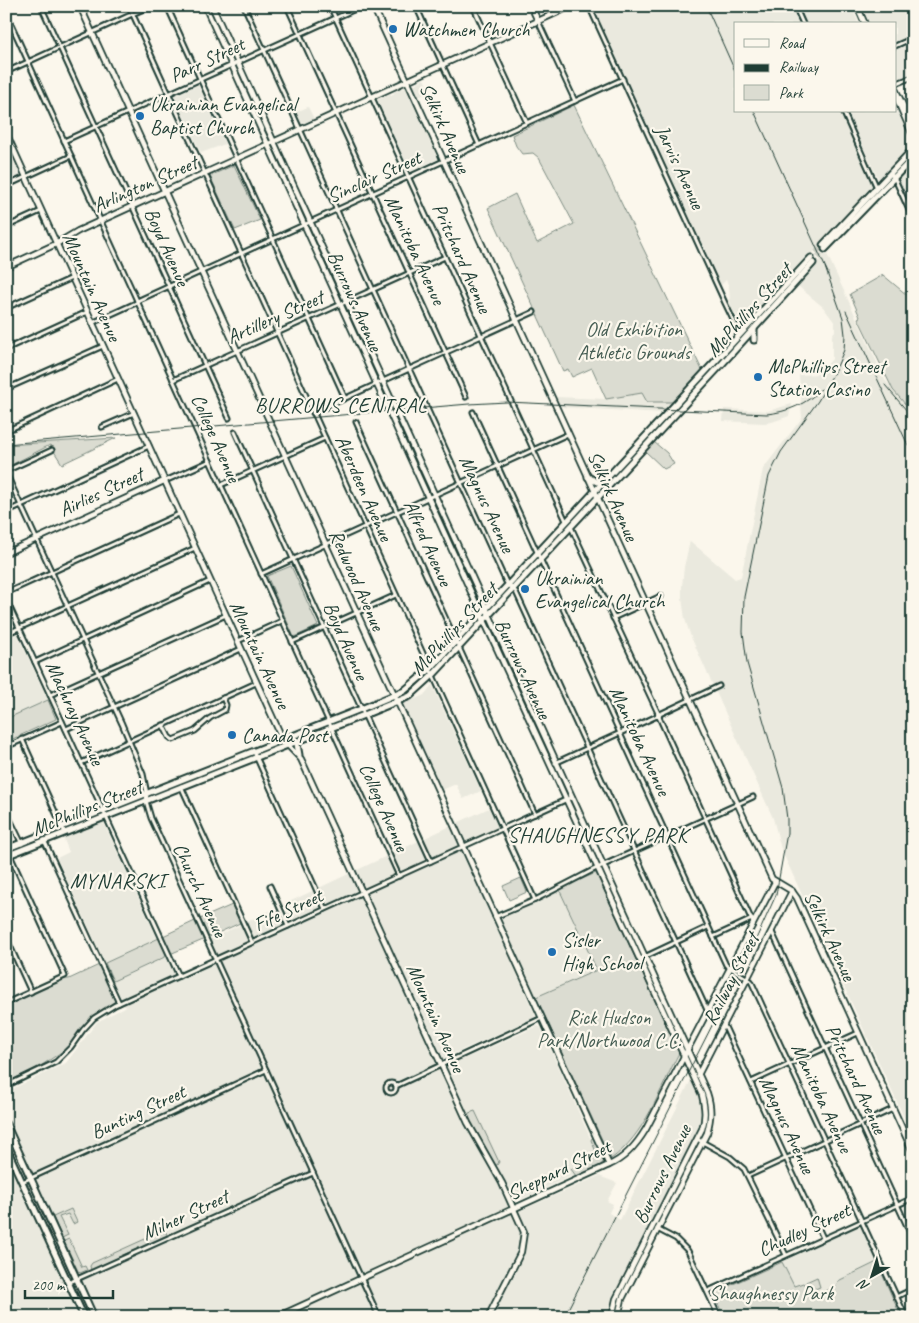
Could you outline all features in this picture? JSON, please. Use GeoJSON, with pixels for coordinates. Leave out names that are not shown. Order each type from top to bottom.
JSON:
{"type":"FeatureCollection","features":[{"type":"Feature","properties":{"kind":"main road"},"geometry":{"type":"LineString","coordinates":[[913,150],[892,176],[824,247],[877,188],[892,176],[903,167],[913,158]]}},
{"type":"Feature","properties":{"kind":"main road"},"geometry":{"type":"LineString","coordinates":[[903,167],[913,164]]}},
{"type":"Feature","properties":{"kind":"main road","name":"McPhillips Street"},"geometry":{"type":"LineString","coordinates":[[6,849],[62,827],[146,801],[180,784],[255,754],[283,740],[330,725],[362,712],[409,688],[430,669],[486,608],[511,587],[540,560],[569,524],[595,491],[690,393],[721,365],[744,335],[812,260],[754,328],[744,335],[716,360],[690,393],[627,466],[597,498],[569,524],[537,554],[511,587],[484,620],[432,675],[414,693],[397,701],[362,712]]}},
{"type":"Feature","properties":{"kind":"main road"},"geometry":{"type":"LineString","coordinates":[[754,328],[754,340]]}},
{"type":"Feature","properties":{"kind":"main road"},"geometry":{"type":"LineString","coordinates":[[716,360],[721,365]]}},
{"type":"Feature","properties":{"kind":"main road"},"geometry":{"type":"LineString","coordinates":[[622,462],[627,466]]}},
{"type":"Feature","properties":{"kind":"main road"},"geometry":{"type":"LineString","coordinates":[[588,477],[596,482],[606,479]]}},
{"type":"Feature","properties":{"kind":"main road","name":"McPhillips Street"},"geometry":{"type":"LineString","coordinates":[[255,754],[302,739],[330,725]]}},
{"type":"Feature","properties":{"kind":"main road"},"geometry":{"type":"LineString","coordinates":[[299,755],[297,744],[302,739]]}},
{"type":"Feature","properties":{"kind":"main road","name":"McPhillips Street"},"geometry":{"type":"LineString","coordinates":[[8,855],[65,833],[147,794],[180,784]]}},
{"type":"Feature","properties":{"kind":"main road"},"geometry":{"type":"LineString","coordinates":[[6,1124],[94,1317]]}},
{"type":"Feature","properties":{"kind":"main road"},"geometry":{"type":"LineString","coordinates":[[6,1147],[84,1317]]}},
{"type":"Feature","properties":{"kind":"street","name":"Boyd Avenue"},"geometry":{"type":"LineString","coordinates":[[41,6],[229,418]]}},
{"type":"Feature","properties":{"kind":"street","name":"Redwood Avenue"},"geometry":{"type":"LineString","coordinates":[[80,6],[609,1165]]}},
{"type":"Feature","properties":{"kind":"street","name":"Aberdeen Avenue"},"geometry":{"type":"LineString","coordinates":[[129,6],[535,900]]}},
{"type":"Feature","properties":{"kind":"street"},"geometry":{"type":"LineString","coordinates":[[6,72],[150,6]]}},
{"type":"Feature","properties":{"kind":"street"},"geometry":{"type":"LineString","coordinates":[[168,6],[345,398]]}},
{"type":"Feature","properties":{"kind":"street","name":"Burrows Avenue"},"geometry":{"type":"LineString","coordinates":[[204,6],[550,765],[598,868],[687,1049],[696,1076],[705,1108],[705,1119],[622,1299],[618,1317]]}},
{"type":"Feature","properties":{"kind":"street","name":"Burrows Avenue"},"geometry":{"type":"LineString","coordinates":[[212,6],[603,865],[684,1055],[707,1092],[711,1107],[711,1120],[702,1142],[616,1299],[612,1317]]}},
{"type":"Feature","properties":{"kind":"street","name":"Magnus Avenue"},"geometry":{"type":"LineString","coordinates":[[244,6],[461,483],[511,587],[519,598],[708,1010]]}},
{"type":"Feature","properties":{"kind":"street","name":"Manitoba Avenue"},"geometry":{"type":"LineString","coordinates":[[287,6],[466,397]]}},
{"type":"Feature","properties":{"kind":"street","name":"Pritchard Avenue"},"geometry":{"type":"LineString","coordinates":[[330,6],[533,450],[753,921]]}},
{"type":"Feature","properties":{"kind":"street","name":"Parr Street"},"geometry":{"type":"LineString","coordinates":[[64,141],[362,6]]}},
{"type":"Feature","properties":{"kind":"street","name":"Selkirk Avenue"},"geometry":{"type":"LineString","coordinates":[[373,6],[737,804],[774,882],[792,892],[913,1152]]}},
{"type":"Feature","properties":{"kind":"street"},"geometry":{"type":"LineString","coordinates":[[416,6],[479,145]]}},
{"type":"Feature","properties":{"kind":"street"},"geometry":{"type":"LineString","coordinates":[[473,6],[527,123]]}},
{"type":"Feature","properties":{"kind":"street"},"geometry":{"type":"LineString","coordinates":[[531,6],[575,101]]}},
{"type":"Feature","properties":{"kind":"street","name":"Arlington Street"},"geometry":{"type":"LineString","coordinates":[[6,267],[132,206],[571,6]]}},
{"type":"Feature","properties":{"kind":"street","name":"Jarvis Avenue"},"geometry":{"type":"LineString","coordinates":[[589,6],[725,303],[737,328],[744,335]]}},
{"type":"Feature","properties":{"kind":"street"},"geometry":{"type":"LineString","coordinates":[[795,6],[802,22]]}},
{"type":"Feature","properties":{"kind":"street"},"geometry":{"type":"LineString","coordinates":[[857,6],[864,22]]}},
{"type":"Feature","properties":{"kind":"street","name":"College Avenue"},"geometry":{"type":"LineString","coordinates":[[6,13],[399,876]]}},
{"type":"Feature","properties":{"kind":"street"},"geometry":{"type":"LineString","coordinates":[[896,46],[913,38]]}},
{"type":"Feature","properties":{"kind":"street"},"geometry":{"type":"LineString","coordinates":[[896,84],[910,78]]}},
{"type":"Feature","properties":{"kind":"street","name":"Sinclair Street"},"geometry":{"type":"LineString","coordinates":[[92,322],[623,79]]}},
{"type":"Feature","properties":{"kind":"street"},"geometry":{"type":"LineString","coordinates":[[896,91],[913,125]]}},
{"type":"Feature","properties":{"kind":"street"},"geometry":{"type":"LineString","coordinates":[[896,97],[913,136]]}},
{"type":"Feature","properties":{"kind":"street"},"geometry":{"type":"LineString","coordinates":[[843,112],[877,188]]}},
{"type":"Feature","properties":{"kind":"street","name":"Mountain Avenue"},"geometry":{"type":"LineString","coordinates":[[6,133],[256,683],[283,740],[299,755],[468,1123],[496,1172],[524,1232],[521,1252],[488,1317]]}},
{"type":"Feature","properties":{"kind":"street"},"geometry":{"type":"LineString","coordinates":[[6,186],[71,156]]}},
{"type":"Feature","properties":{"kind":"street"},"geometry":{"type":"LineString","coordinates":[[892,176],[913,218]]}},
{"type":"Feature","properties":{"kind":"street"},"geometry":{"type":"LineString","coordinates":[[6,227],[41,211]]}},
{"type":"Feature","properties":{"kind":"street","name":"Artillery Street"},"geometry":{"type":"LineString","coordinates":[[173,380],[445,257]]}},
{"type":"Feature","properties":{"kind":"street"},"geometry":{"type":"LineString","coordinates":[[6,308],[72,278]]}},
{"type":"Feature","properties":{"kind":"street"},"geometry":{"type":"LineString","coordinates":[[6,349],[87,312]]}},
{"type":"Feature","properties":{"kind":"street"},"geometry":{"type":"LineString","coordinates":[[313,413],[534,312]]}},
{"type":"Feature","properties":{"kind":"street"},"geometry":{"type":"LineString","coordinates":[[6,389],[103,346]]}},
{"type":"Feature","properties":{"kind":"street"},"geometry":{"type":"LineString","coordinates":[[6,430],[118,380]]}},
{"type":"Feature","properties":{"kind":"street","name":"Manitoba Avenue"},"geometry":{"type":"LineString","coordinates":[[472,412],[713,938],[726,965],[752,981],[906,1317]]}},
{"type":"Feature","properties":{"kind":"street"},"geometry":{"type":"LineString","coordinates":[[102,427],[134,413]]}},
{"type":"Feature","properties":{"kind":"street","name":"Alfred Avenue"},"geometry":{"type":"LineString","coordinates":[[356,422],[535,814]]}},
{"type":"Feature","properties":{"kind":"street","name":"Boyd Avenue"},"geometry":{"type":"LineString","coordinates":[[235,432],[431,861]]}},
{"type":"Feature","properties":{"kind":"street"},"geometry":{"type":"LineString","coordinates":[[261,574],[568,434]]}},
{"type":"Feature","properties":{"kind":"street"},"geometry":{"type":"LineString","coordinates":[[221,486],[325,438]]}},
{"type":"Feature","properties":{"kind":"street"},"geometry":{"type":"LineString","coordinates":[[6,512],[149,446]]}},
{"type":"Feature","properties":{"kind":"street"},"geometry":{"type":"LineString","coordinates":[[6,472],[52,450]]}},
{"type":"Feature","properties":{"kind":"street","name":"Airlies Street"},"geometry":{"type":"LineString","coordinates":[[6,553],[210,461]]}},
{"type":"Feature","properties":{"kind":"street","name":"Church Avenue"},"geometry":{"type":"LineString","coordinates":[[6,472],[129,741],[143,775],[147,794],[146,801],[151,818],[379,1317]]}},
{"type":"Feature","properties":{"kind":"street"},"geometry":{"type":"LineString","coordinates":[[6,593],[179,514]]}},
{"type":"Feature","properties":{"kind":"street"},"geometry":{"type":"LineString","coordinates":[[6,634],[195,548]]}},
{"type":"Feature","properties":{"kind":"street"},"geometry":{"type":"LineString","coordinates":[[35,662],[210,582]]}},
{"type":"Feature","properties":{"kind":"street"},"geometry":{"type":"LineString","coordinates":[[292,642],[396,595]]}},
{"type":"Feature","properties":{"kind":"street"},"geometry":{"type":"LineString","coordinates":[[613,618],[662,596]]}},
{"type":"Feature","properties":{"kind":"street","name":"Machray Avenue"},"geometry":{"type":"LineString","coordinates":[[6,599],[179,976]]}},
{"type":"Feature","properties":{"kind":"street"},"geometry":{"type":"LineString","coordinates":[[50,695],[226,615]]}},
{"type":"Feature","properties":{"kind":"street"},"geometry":{"type":"LineString","coordinates":[[237,641],[282,621]]}},
{"type":"Feature","properties":{"kind":"street"},"geometry":{"type":"LineString","coordinates":[[66,729],[241,649]]}},
{"type":"Feature","properties":{"kind":"street"},"geometry":{"type":"LineString","coordinates":[[81,763],[256,683]]}},
{"type":"Feature","properties":{"kind":"street"},"geometry":{"type":"LineString","coordinates":[[550,765],[719,686]]}},
{"type":"Feature","properties":{"kind":"street"},"geometry":{"type":"LineString","coordinates":[[163,725],[169,737],[173,740],[195,731],[210,718],[225,710],[226,705],[223,698]]}},
{"type":"Feature","properties":{"kind":"street"},"geometry":{"type":"LineString","coordinates":[[6,747],[62,722]]}},
{"type":"Feature","properties":{"kind":"street"},"geometry":{"type":"LineString","coordinates":[[22,740],[65,833]]}},
{"type":"Feature","properties":{"kind":"street"},"geometry":{"type":"LineString","coordinates":[[255,754],[325,909]]}},
{"type":"Feature","properties":{"kind":"street"},"geometry":{"type":"LineString","coordinates":[[180,784],[252,942]]}},
{"type":"Feature","properties":{"kind":"street","name":"Fife Street"},"geometry":{"type":"LineString","coordinates":[[6,1086],[56,1062],[71,1047],[94,1018],[118,1003],[572,797]]}},
{"type":"Feature","properties":{"kind":"street"},"geometry":{"type":"LineString","coordinates":[[495,918],[603,865],[753,797]]}},
{"type":"Feature","properties":{"kind":"street"},"geometry":{"type":"LineString","coordinates":[[6,811],[24,849]]}},
{"type":"Feature","properties":{"kind":"street"},"geometry":{"type":"LineString","coordinates":[[41,835],[118,1003]]}},
{"type":"Feature","properties":{"kind":"street"},"geometry":{"type":"LineString","coordinates":[[6,1003],[65,976],[8,855]]}},
{"type":"Feature","properties":{"kind":"street","name":"Sheppard Street"},"geometry":{"type":"LineString","coordinates":[[278,1317],[622,1158],[642,1136],[774,882]]}},
{"type":"Feature","properties":{"kind":"street"},"geometry":{"type":"LineString","coordinates":[[270,886],[288,926]]}},
{"type":"Feature","properties":{"kind":"street","name":"Railway Street"},"geometry":{"type":"LineString","coordinates":[[696,1076],[792,892]]}},
{"type":"Feature","properties":{"kind":"street"},"geometry":{"type":"LineString","coordinates":[[713,938],[753,921]]}},
{"type":"Feature","properties":{"kind":"street"},"geometry":{"type":"LineString","coordinates":[[642,957],[708,927]]}},
{"type":"Feature","properties":{"kind":"street","name":"Pritchard Avenue"},"geometry":{"type":"LineString","coordinates":[[772,932],[913,1239]]}},
{"type":"Feature","properties":{"kind":"street"},"geometry":{"type":"LineString","coordinates":[[6,936],[31,992]]}},
{"type":"Feature","properties":{"kind":"street"},"geometry":{"type":"LineString","coordinates":[[396,1086],[542,1018]]}},
{"type":"Feature","properties":{"kind":"street","name":"Magnus Avenue"},"geometry":{"type":"LineString","coordinates":[[724,1025],[823,1238]]}},
{"type":"Feature","properties":{"kind":"street"},"geometry":{"type":"LineString","coordinates":[[751,1082],[858,1033]]}},
{"type":"Feature","properties":{"kind":"street","name":"Bunting Street"},"geometry":{"type":"LineString","coordinates":[[22,1182],[266,1070]]}},
{"type":"Feature","properties":{"kind":"street"},"geometry":{"type":"LineString","coordinates":[[748,1176],[893,1109]]}},
{"type":"Feature","properties":{"kind":"street"},"geometry":{"type":"LineString","coordinates":[[697,1139],[734,1159],[748,1176],[786,1255]]}},
{"type":"Feature","properties":{"kind":"street","name":"Milner Street"},"geometry":{"type":"LineString","coordinates":[[68,1283],[313,1173]]}},
{"type":"Feature","properties":{"kind":"street","name":"Chudley Street"},"geometry":{"type":"LineString","coordinates":[[708,1291],[913,1198]]}},
{"type":"Feature","properties":{"kind":"street"},"geometry":{"type":"LineString","coordinates":[[655,1228],[676,1239],[686,1247],[719,1317]]}},
{"type":"Feature","properties":{"kind":"street"},"geometry":{"type":"LineString","coordinates":[[896,1297],[913,1289]]}},
{"type":"Feature","properties":{"kind":"shaded area"},"geometry":{"type":"Polygon","coordinates":[[[593,6],[792,6],[799,22],[734,22],[734,112],[840,112],[874,187],[807,259],[805,257],[746,323],[734,313],[730,303],[729,286],[726,280],[721,285],[593,6]]]}},
{"type":"Feature","properties":{"kind":"shaded area"},"geometry":{"type":"Polygon","coordinates":[[[797,6],[851,6],[858,22],[804,22],[797,6]]]}},
{"type":"Feature","properties":{"kind":"shaded area"},"geometry":{"type":"Polygon","coordinates":[[[862,6],[913,6],[913,34],[896,42],[896,22],[869,22],[862,6]]]}},
{"type":"Feature","properties":{"kind":"shaded area"},"geometry":{"type":"Polygon","coordinates":[[[913,43],[913,83],[909,75],[896,81],[896,50],[913,43]]]}},
{"type":"Feature","properties":{"kind":"shaded area"},"geometry":{"type":"Polygon","coordinates":[[[424,79],[430,91],[418,97],[413,85],[424,79]]]}},
{"type":"Feature","properties":{"kind":"shaded area"},"geometry":{"type":"Polygon","coordinates":[[[198,85],[225,144],[201,153],[174,96],[198,85]]]}},
{"type":"Feature","properties":{"kind":"shaded area"},"geometry":{"type":"Polygon","coordinates":[[[405,87],[438,159],[410,171],[377,100],[393,95],[394,92],[405,87]]]}},
{"type":"Feature","properties":{"kind":"shaded area"},"geometry":{"type":"Polygon","coordinates":[[[896,106],[910,141],[907,151],[879,180],[846,112],[896,112],[896,106]]]}},
{"type":"Feature","properties":{"kind":"shaded area"},"geometry":{"type":"Polygon","coordinates":[[[308,107],[314,119],[302,124],[296,112],[308,107]]]}},
{"type":"Feature","properties":{"kind":"shaded area"},"geometry":{"type":"Polygon","coordinates":[[[6,144],[21,177],[6,184],[6,144]]]}},
{"type":"Feature","properties":{"kind":"shaded area"},"geometry":{"type":"Polygon","coordinates":[[[913,165],[913,215],[897,180],[913,165]]]}},
{"type":"Feature","properties":{"kind":"shaded area"},"geometry":{"type":"Polygon","coordinates":[[[826,252],[885,380],[913,413],[913,1137],[781,849],[773,818],[691,637],[685,619],[682,598],[684,567],[690,541],[735,579],[741,577],[763,469],[802,418],[799,375],[819,374],[832,359],[832,335],[835,331],[835,323],[823,307],[798,286],[826,252]]]}},
{"type":"Feature","properties":{"kind":"shaded area"},"geometry":{"type":"Polygon","coordinates":[[[642,393],[647,402],[674,402],[663,413],[560,407],[555,397],[606,399],[642,393]]]}},
{"type":"Feature","properties":{"kind":"shaded area"},"geometry":{"type":"Polygon","coordinates":[[[792,404],[789,416],[772,422],[723,421],[724,409],[768,411],[792,404]]]}},
{"type":"Feature","properties":{"kind":"shaded area"},"geometry":{"type":"Polygon","coordinates":[[[17,634],[48,700],[6,719],[6,639],[17,634]]]}},
{"type":"Feature","properties":{"kind":"shaded area"},"geometry":{"type":"Polygon","coordinates":[[[432,685],[481,791],[463,799],[456,784],[442,790],[402,705],[424,695],[432,685]]]}},
{"type":"Feature","properties":{"kind":"shaded area"},"geometry":{"type":"Polygon","coordinates":[[[489,808],[499,830],[462,846],[463,853],[535,1015],[534,1018],[446,1057],[450,1065],[538,1026],[541,1028],[601,1162],[518,1201],[522,1210],[599,1176],[617,1183],[607,1201],[613,1204],[609,1213],[620,1220],[691,1080],[702,1100],[702,1117],[697,1132],[612,1301],[609,1317],[18,1317],[6,1292],[6,1092],[66,1063],[97,1022],[125,1007],[113,981],[168,956],[179,978],[217,960],[208,940],[489,808]]]}},
{"type":"Feature","properties":{"kind":"shaded area"},"geometry":{"type":"Polygon","coordinates":[[[103,821],[157,938],[105,963],[57,858],[69,852],[63,837],[103,821]]]}},
{"type":"Feature","properties":{"kind":"shaded area","name":"Sisler High School"},"geometry":{"type":"Polygon","coordinates":[[[559,889],[597,970],[536,997],[500,919],[542,900],[559,889]]]}},
{"type":"Feature","properties":{"kind":"shaded area"},"geometry":{"type":"Polygon","coordinates":[[[861,1222],[879,1261],[838,1281],[836,1287],[817,1294],[803,1283],[794,1286],[782,1262],[861,1222]]]}},
{"type":"Feature","properties":{"kind":"green space"},"geometry":{"type":"Polygon","coordinates":[[[236,65],[268,134],[268,139],[234,67],[236,65]]]}},
{"type":"Feature","properties":{"kind":"green space","name":"Old Exhibition Athletic Grounds"},"geometry":{"type":"Polygon","coordinates":[[[574,105],[702,370],[674,402],[647,402],[642,393],[606,399],[592,368],[572,377],[568,369],[563,371],[488,208],[515,194],[537,243],[574,224],[539,158],[533,153],[522,154],[516,146],[512,135],[574,105]]]}},
{"type":"Feature","properties":{"kind":"green space"},"geometry":{"type":"Polygon","coordinates":[[[272,148],[277,153],[306,221],[305,221],[272,148]]]}},
{"type":"Feature","properties":{"kind":"green space"},"geometry":{"type":"Polygon","coordinates":[[[234,165],[260,220],[235,230],[210,176],[234,165]]]}},
{"type":"Feature","properties":{"kind":"green space"},"geometry":{"type":"Polygon","coordinates":[[[308,224],[343,299],[342,301],[307,226],[308,224]]]}},
{"type":"Feature","properties":{"kind":"green space"},"geometry":{"type":"Polygon","coordinates":[[[883,275],[913,300],[913,413],[893,390],[858,318],[860,317],[850,294],[883,275]]]}},
{"type":"Feature","properties":{"kind":"green space"},"geometry":{"type":"Polygon","coordinates":[[[345,304],[379,379],[378,381],[343,306],[345,304]]]}},
{"type":"Feature","properties":{"kind":"green space"},"geometry":{"type":"Polygon","coordinates":[[[397,419],[431,493],[430,495],[395,420],[397,419]]]}},
{"type":"Feature","properties":{"kind":"green space"},"geometry":{"type":"Polygon","coordinates":[[[116,438],[62,464],[50,445],[9,466],[6,461],[6,445],[116,438]]]}},
{"type":"Feature","properties":{"kind":"green space"},"geometry":{"type":"Polygon","coordinates":[[[654,442],[667,453],[674,464],[664,469],[645,451],[654,442]]]}},
{"type":"Feature","properties":{"kind":"green space"},"geometry":{"type":"Polygon","coordinates":[[[433,498],[482,605],[481,608],[431,500],[433,498]]]}},
{"type":"Feature","properties":{"kind":"green space"},"geometry":{"type":"Polygon","coordinates":[[[291,566],[318,626],[294,637],[267,576],[291,566]]]}},
{"type":"Feature","properties":{"kind":"green space"},"geometry":{"type":"Polygon","coordinates":[[[487,621],[553,759],[552,760],[487,621]]]}},
{"type":"Feature","properties":{"kind":"green space"},"geometry":{"type":"Polygon","coordinates":[[[48,700],[56,719],[6,742],[6,719],[48,700]]]}},
{"type":"Feature","properties":{"kind":"green space","name":"Rick Hudson Park/Northwood C.C."},"geometry":{"type":"Polygon","coordinates":[[[596,873],[679,1053],[651,1110],[633,1137],[611,1159],[536,997],[597,970],[559,889],[596,873]]]}},
{"type":"Feature","properties":{"kind":"green space"},"geometry":{"type":"Polygon","coordinates":[[[521,878],[527,892],[509,900],[503,886],[521,878]]]}},
{"type":"Feature","properties":{"kind":"green space"},"geometry":{"type":"Polygon","coordinates":[[[232,905],[240,923],[207,937],[200,919],[232,905]]]}},
{"type":"Feature","properties":{"kind":"green space"},"geometry":{"type":"Polygon","coordinates":[[[195,921],[204,938],[203,940],[170,954],[163,936],[195,921]]]}},
{"type":"Feature","properties":{"kind":"green space"},"geometry":{"type":"Polygon","coordinates":[[[159,938],[167,956],[113,981],[105,963],[159,938]]]}},
{"type":"Feature","properties":{"kind":"green space"},"geometry":{"type":"Polygon","coordinates":[[[99,965],[116,1003],[103,1009],[89,1020],[66,1049],[42,1065],[6,1083],[6,1005],[62,979],[69,979],[99,965]]]}},
{"type":"Feature","properties":{"kind":"green space"},"geometry":{"type":"Polygon","coordinates":[[[475,1111],[499,1162],[497,1165],[495,1165],[468,1116],[469,1113],[475,1111]]]}},
{"type":"Feature","properties":{"kind":"green space"},"geometry":{"type":"Polygon","coordinates":[[[595,1138],[604,1161],[600,1166],[576,1176],[571,1169],[587,1162],[586,1159],[589,1157],[591,1160],[595,1158],[594,1155],[597,1154],[591,1140],[595,1138]]]}},
{"type":"Feature","properties":{"kind":"green space"},"geometry":{"type":"Polygon","coordinates":[[[71,1209],[77,1222],[73,1224],[68,1214],[59,1217],[68,1235],[62,1238],[53,1217],[71,1209]]]}},
{"type":"Feature","properties":{"kind":"green space"},"geometry":{"type":"Polygon","coordinates":[[[165,1230],[167,1235],[91,1270],[90,1266],[92,1263],[165,1230]]]}},
{"type":"Feature","properties":{"kind":"green space"},"geometry":{"type":"Polygon","coordinates":[[[69,1239],[82,1267],[85,1266],[87,1270],[80,1273],[78,1271],[64,1241],[69,1239]]]}},
{"type":"Feature","properties":{"kind":"green space","name":"Shaughnessy Park"},"geometry":{"type":"Polygon","coordinates":[[[782,1262],[794,1286],[803,1283],[806,1285],[806,1282],[817,1277],[820,1287],[815,1289],[811,1284],[807,1286],[818,1294],[836,1287],[838,1281],[877,1262],[901,1317],[724,1317],[713,1293],[782,1262]]]}},
{"type":"Feature","properties":{"kind":"tunnel"},"geometry":{"type":"LineString","coordinates":[[811,258],[823,245]]}},
{"type":"Feature","properties":{"kind":"tunnel"},"geometry":{"type":"LineString","coordinates":[[813,263],[825,249]]}},
{"type":"Feature","properties":{"kind":"railway"},"geometry":{"type":"LineString","coordinates":[[706,6],[734,69]]}},
{"type":"Feature","properties":{"kind":"railway"},"geometry":{"type":"LineString","coordinates":[[754,112],[828,273]]}},
{"type":"Feature","properties":{"kind":"railway"},"geometry":{"type":"LineString","coordinates":[[564,1317],[757,937],[776,895],[787,833],[787,819],[783,788],[747,663],[743,632],[744,597],[769,476],[781,452],[818,401],[836,369],[844,350],[843,318],[825,267]]}},
{"type":"Feature","properties":{"kind":"railway"},"geometry":{"type":"LineString","coordinates":[[846,311],[913,456]]}},
{"type":"Feature","properties":{"kind":"railway"},"geometry":{"type":"LineString","coordinates":[[885,385],[913,418]]}},
{"type":"Feature","properties":{"kind":"railway"},"geometry":{"type":"LineString","coordinates":[[6,444],[507,402],[767,414],[796,406],[809,399],[821,389]]}},
{"type":"Feature","properties":{"kind":"place","name":"Watchmen Church"},"geometry":{"type":"Point","coordinates":[393,29]}},
{"type":"Feature","properties":{"kind":"place","name":"Ukrainian Evangelical Baptist Church"},"geometry":{"type":"Point","coordinates":[140,116]}},
{"type":"Feature","properties":{"kind":"place","name":"McPhillips Street Station Casino"},"geometry":{"type":"Point","coordinates":[758,377]}},
{"type":"Feature","properties":{"kind":"place","name":"Ukrainian Evangelical Church"},"geometry":{"type":"Point","coordinates":[525,589]}},
{"type":"Feature","properties":{"kind":"place","name":"Canada Post"},"geometry":{"type":"Point","coordinates":[232,735]}},
{"type":"Feature","properties":{"kind":"place","name":"Sisler High School"},"geometry":{"type":"Point","coordinates":[552,952]}},
{"type":"Feature","properties":{"kind":"district","name":"BURROWS CENTRAL"},"geometry":{"type":"Point","coordinates":[341,405]}},
{"type":"Feature","properties":{"kind":"district","name":"SHAUGHNESSY PARK"},"geometry":{"type":"Point","coordinates":[598,835]}},
{"type":"Feature","properties":{"kind":"district","name":"MYNARSKI"},"geometry":{"type":"Point","coordinates":[118,881]}}]}
